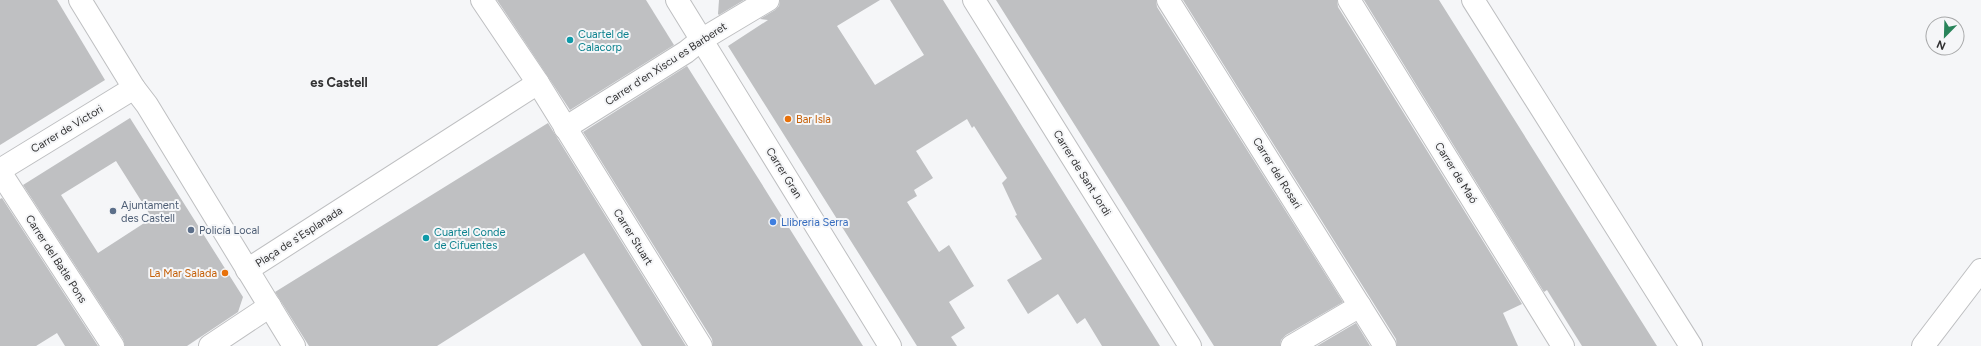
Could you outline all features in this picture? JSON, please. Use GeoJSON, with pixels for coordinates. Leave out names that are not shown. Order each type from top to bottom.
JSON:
{"type":"FeatureCollection","features":[{"type":"Feature","properties":{"kind":"street","name":"Plaça de s'Esplanada"},"geometry":{"type":"LineString","coordinates":[[80,0],[134,88],[147,105],[247,270],[538,84]]}},
{"type":"Feature","properties":{"kind":"street"},"geometry":{"type":"LineString","coordinates":[[482,0],[538,84],[565,128]]}},
{"type":"Feature","properties":{"kind":"street","name":"Carrer Gran"},"geometry":{"type":"LineString","coordinates":[[677,0],[890,346]]}},
{"type":"Feature","properties":{"kind":"street","name":"Carrer d'en Xiscu es Barberet"},"geometry":{"type":"LineString","coordinates":[[565,128],[686,52],[701,40],[768,0]]}},
{"type":"Feature","properties":{"kind":"street","name":"Carrer de Sant Jordi"},"geometry":{"type":"LineString","coordinates":[[974,0],[1184,344]]}},
{"type":"Feature","properties":{"kind":"street","name":"Carrer del Rosari"},"geometry":{"type":"LineString","coordinates":[[1168,0],[1385,346]]}},
{"type":"Feature","properties":{"kind":"street","name":"Carrer de Maó"},"geometry":{"type":"LineString","coordinates":[[1349,0],[1563,346]]}},
{"type":"Feature","properties":{"kind":"street"},"geometry":{"type":"LineString","coordinates":[[1473,0],[1691,346]]}},
{"type":"Feature","properties":{"kind":"street","name":"Carrer de Victori"},"geometry":{"type":"LineString","coordinates":[[0,171],[134,88]]}},
{"type":"Feature","properties":{"kind":"street","name":"Carrer Stuart"},"geometry":{"type":"LineString","coordinates":[[565,128],[701,346]]}},
{"type":"Feature","properties":{"kind":"street","name":"Carrer del Batle Pons"},"geometry":{"type":"LineString","coordinates":[[0,171],[113,346]]}},
{"type":"Feature","properties":{"kind":"street"},"geometry":{"type":"LineString","coordinates":[[247,270],[294,346]]}},
{"type":"Feature","properties":{"kind":"street"},"geometry":{"type":"LineString","coordinates":[[1922,346],[1981,270]]}},
{"type":"Feature","properties":{"kind":"street"},"geometry":{"type":"LineString","coordinates":[[210,346],[270,306]]}},
{"type":"Feature","properties":{"kind":"street"},"geometry":{"type":"LineString","coordinates":[[1292,346],[1360,306]]}},
{"type":"Feature","properties":{"kind":"building"},"geometry":{"type":"Polygon","coordinates":[[[0,0],[57,0],[105,80],[0,145],[0,0]]]}},
{"type":"Feature","properties":{"kind":"building"},"geometry":{"type":"Polygon","coordinates":[[[497,0],[646,0],[674,45],[570,110],[497,0]]]}},
{"type":"Feature","properties":{"kind":"building"},"geometry":{"type":"Polygon","coordinates":[[[719,0],[744,0],[719,15],[719,0]]]}},
{"type":"Feature","properties":{"kind":"building"},"geometry":{"type":"Polygon","coordinates":[[[780,0],[880,0],[837,26],[875,85],[924,55],[890,0],[943,0],[1160,346],[1102,346],[1085,318],[1077,324],[1058,294],[1028,314],[1007,280],[1042,259],[1015,216],[1017,215],[1002,183],[1007,178],[974,126],[972,128],[967,119],[916,151],[933,178],[914,190],[917,196],[907,202],[939,252],[949,245],[974,286],[949,302],[965,328],[951,337],[957,346],[917,346],[728,46],[768,20],[760,19],[775,10],[779,6],[780,0]]]}},
{"type":"Feature","properties":{"kind":"building"},"geometry":{"type":"Polygon","coordinates":[[[996,0],[1156,0],[1157,7],[1343,302],[1286,335],[1281,340],[1280,346],[1214,346],[996,0]]]}},
{"type":"Feature","properties":{"kind":"building"},"geometry":{"type":"Polygon","coordinates":[[[1183,0],[1337,0],[1338,7],[1522,304],[1503,313],[1518,346],[1397,346],[1396,339],[1183,0]]]}},
{"type":"Feature","properties":{"kind":"building"},"geometry":{"type":"Polygon","coordinates":[[[1364,0],[1439,0],[1657,346],[1582,346],[1547,290],[1544,292],[1364,0]]]}},
{"type":"Feature","properties":{"kind":"building"},"geometry":{"type":"Polygon","coordinates":[[[687,66],[863,346],[713,346],[712,339],[583,132],[687,66]]]}},
{"type":"Feature","properties":{"kind":"building"},"geometry":{"type":"Polygon","coordinates":[[[130,118],[243,297],[238,312],[187,346],[125,346],[123,339],[23,185],[130,118]],[[116,161],[61,195],[98,253],[152,218],[116,161]]]}},
{"type":"Feature","properties":{"kind":"building"},"geometry":{"type":"Polygon","coordinates":[[[548,123],[686,346],[642,346],[584,253],[437,346],[309,346],[275,292],[548,123]]]}},
{"type":"Feature","properties":{"kind":"building"},"geometry":{"type":"Polygon","coordinates":[[[2,198],[98,346],[65,346],[57,333],[36,346],[0,346],[0,199],[2,198]]]}},
{"type":"Feature","properties":{"kind":"building"},"geometry":{"type":"Polygon","coordinates":[[[1356,323],[1370,346],[1317,346],[1356,323]]]}},
{"type":"Feature","properties":{"kind":"place","name":"Cuartel de Calacorp"},"geometry":{"type":"Point","coordinates":[570,40]}},
{"type":"Feature","properties":{"kind":"place","name":"Bar Isla"},"geometry":{"type":"Point","coordinates":[788,119]}},
{"type":"Feature","properties":{"kind":"place","name":"Ajuntament des Castell"},"geometry":{"type":"Point","coordinates":[113,211]}},
{"type":"Feature","properties":{"kind":"place","name":"Llibreria Serra"},"geometry":{"type":"Point","coordinates":[773,222]}},
{"type":"Feature","properties":{"kind":"place","name":"Policía Local"},"geometry":{"type":"Point","coordinates":[191,230]}},
{"type":"Feature","properties":{"kind":"place","name":"Cuartel Conde de Cifuentes"},"geometry":{"type":"Point","coordinates":[426,238]}},
{"type":"Feature","properties":{"kind":"place","name":"La Mar Salada"},"geometry":{"type":"Point","coordinates":[225,273]}},
{"type":"Feature","properties":{"kind":"district","name":"es Castell"},"geometry":{"type":"Point","coordinates":[339,82]}}]}
